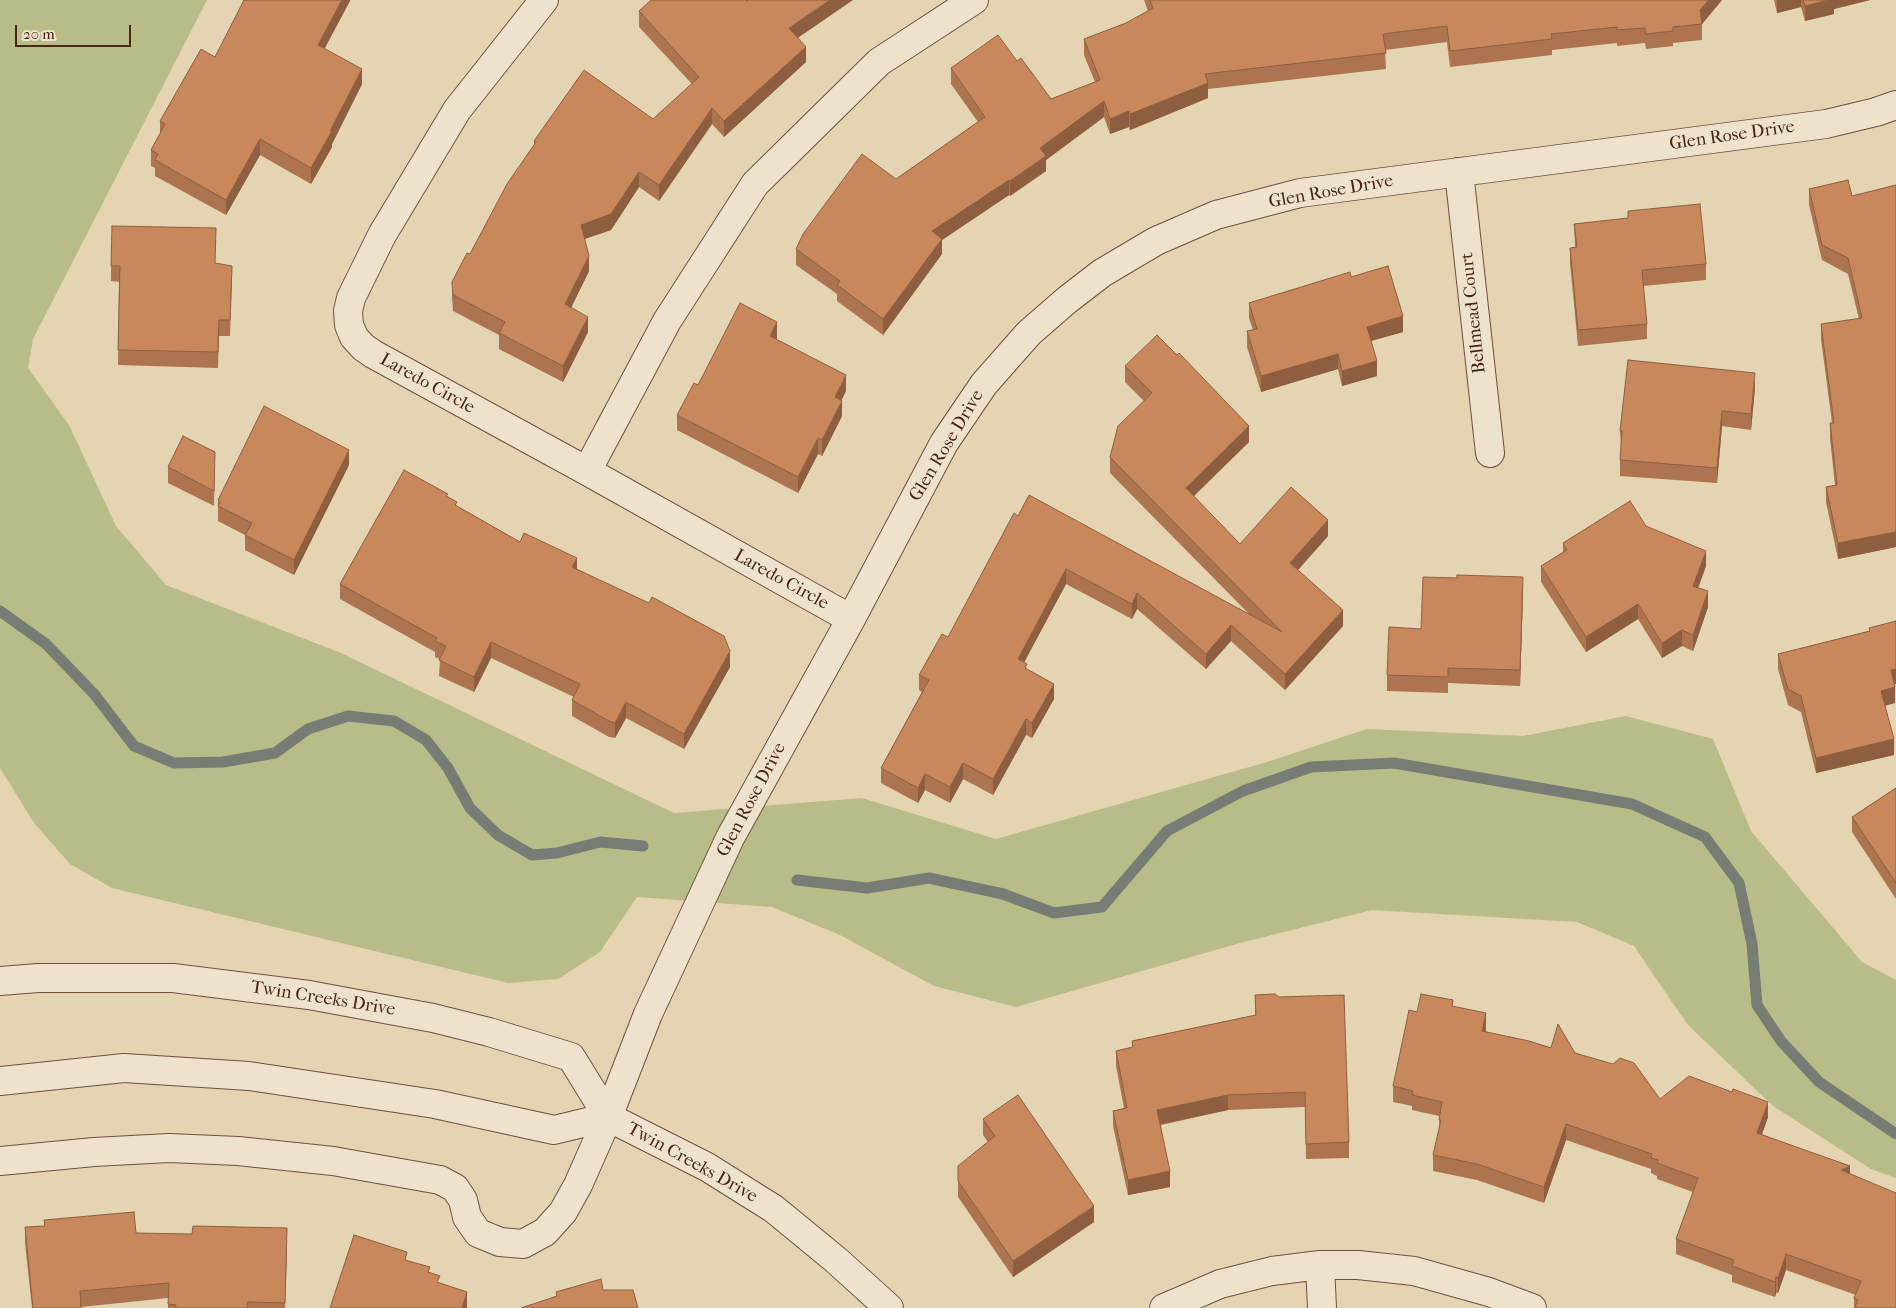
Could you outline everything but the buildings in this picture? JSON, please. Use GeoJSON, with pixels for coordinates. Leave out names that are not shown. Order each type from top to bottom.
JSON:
{"type":"FeatureCollection","features":[{"type":"Feature","properties":{"kind":"street","name":"Laredo Circle"},"geometry":{"type":"LineString","coordinates":[[544,0],[457,110],[382,236],[351,298],[348,311],[352,330],[363,347],[851,619]]}},
{"type":"Feature","properties":{"kind":"street"},"geometry":{"type":"LineString","coordinates":[[587,471],[667,321],[755,184],[879,62],[974,0]]}},
{"type":"Feature","properties":{"kind":"street","name":"Glen Rose Drive"},"geometry":{"type":"LineString","coordinates":[[0,1161],[94,1152],[169,1148],[238,1151],[333,1161],[440,1180],[455,1188],[463,1200],[468,1217],[478,1233],[500,1242],[523,1244],[545,1232],[563,1212],[578,1185],[608,1117],[648,1014],[730,838],[851,619],[944,444],[984,384],[1029,333],[1067,300],[1102,273],[1156,241],[1216,215],[1300,193],[1826,124],[1876,112],[1896,105]]}},
{"type":"Feature","properties":{"kind":"street","name":"Bellmead Court"},"geometry":{"type":"LineString","coordinates":[[1458,172],[1490,453]]}},
{"type":"Feature","properties":{"kind":"street","name":"Twin Creeks Drive"},"geometry":{"type":"LineString","coordinates":[[0,981],[38,978],[174,978],[309,995],[433,1018],[489,1032],[571,1057],[608,1117],[707,1167],[774,1209],[836,1260],[889,1308]]}},
{"type":"Feature","properties":{"kind":"street","name":"Twin Creeks Drive"},"geometry":{"type":"LineString","coordinates":[[0,1081],[124,1068],[249,1076],[436,1104],[554,1130],[608,1117]]}},
{"type":"Feature","properties":{"kind":"street"},"geometry":{"type":"LineString","coordinates":[[1164,1308],[1220,1284],[1272,1271],[1320,1266],[1358,1265],[1414,1271],[1488,1292],[1532,1308]]}},
{"type":"Feature","properties":{"kind":"street"},"geometry":{"type":"LineString","coordinates":[[1320,1266],[1322,1308]]}},
{"type":"Feature","properties":{"kind":"green space"},"geometry":{"type":"Polygon","coordinates":[[[0,0],[207,0],[33,339],[28,368],[69,425],[116,526],[166,585],[341,653],[674,813],[862,798],[996,839],[1267,762],[1367,729],[1523,736],[1626,716],[1713,739],[1751,831],[1862,962],[1896,980],[1896,1178],[1871,1169],[1773,1106],[1687,1024],[1634,946],[1577,922],[1372,910],[1240,943],[1016,1007],[934,986],[840,935],[772,907],[637,897],[600,952],[558,979],[508,983],[112,888],[70,864],[34,823],[0,768],[0,0]]]}},
{"type":"Feature","properties":{"kind":"waterway"},"geometry":{"type":"LineString","coordinates":[[0,611],[46,644],[95,695],[134,746],[174,763],[223,762],[275,753],[308,729],[348,716],[394,721],[426,740],[448,768],[470,808],[498,835],[532,855],[557,853],[600,842],[643,846]]}},
{"type":"Feature","properties":{"kind":"waterway"},"geometry":{"type":"LineString","coordinates":[[797,880],[867,888],[929,878],[1003,894],[1054,913],[1102,907],[1167,831],[1243,791],[1311,767],[1394,763],[1632,804],[1705,837],[1739,883],[1752,944],[1757,1005],[1781,1041],[1819,1082],[1896,1134]]}}]}
